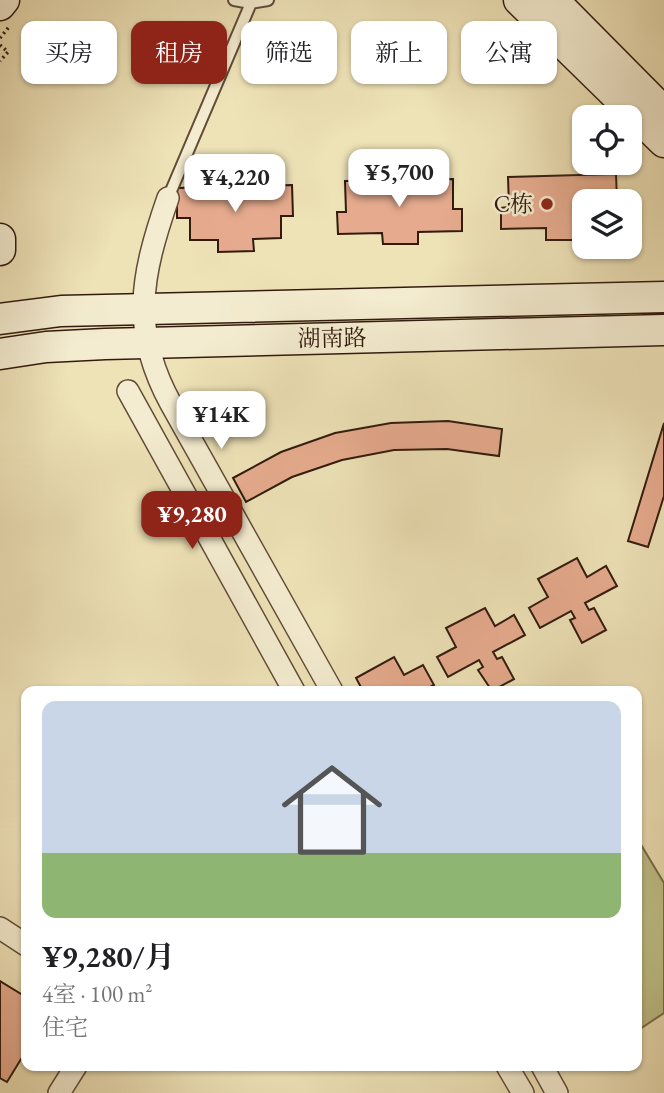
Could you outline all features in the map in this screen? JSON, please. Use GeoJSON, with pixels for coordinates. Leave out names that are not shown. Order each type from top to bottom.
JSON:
{"type":"FeatureCollection","features":[{"type":"Feature","properties":{"kind":"main road"},"geometry":{"type":"LineString","coordinates":[[0,5],[4,0]]}},
{"type":"Feature","properties":{"kind":"main road"},"geometry":{"type":"LineString","coordinates":[[519,0],[664,142]]}},
{"type":"Feature","properties":{"kind":"main road"},"geometry":{"type":"LineString","coordinates":[[553,0],[664,112]]}},
{"type":"Feature","properties":{"kind":"main road"},"geometry":{"type":"LineString","coordinates":[[0,239],[0,250]]}},
{"type":"Feature","properties":{"kind":"main road"},"geometry":{"type":"LineString","coordinates":[[623,298],[664,283]]}},
{"type":"Feature","properties":{"kind":"main road","name":"湖南路"},"geometry":{"type":"LineString","coordinates":[[0,318],[61,311],[664,297]]}},
{"type":"Feature","properties":{"kind":"main road","name":"湖南路"},"geometry":{"type":"LineString","coordinates":[[0,354],[46,347],[146,343],[664,330]]}},
{"type":"Feature","properties":{"kind":"street"},"geometry":{"type":"LineString","coordinates":[[168,198],[145,269],[142,310],[146,343],[160,385],[329,686]]}},
{"type":"Feature","properties":{"kind":"street"},"geometry":{"type":"LineString","coordinates":[[128,391],[291,686]]}},
{"type":"Feature","properties":{"kind":"street"},"geometry":{"type":"LineString","coordinates":[[0,928],[21,942]]}},
{"type":"Feature","properties":{"kind":"street"},"geometry":{"type":"LineString","coordinates":[[59,1093],[73,1071]]}},
{"type":"Feature","properties":{"kind":"street"},"geometry":{"type":"LineString","coordinates":[[510,1071],[523,1093]]}},
{"type":"Feature","properties":{"kind":"street"},"geometry":{"type":"LineString","coordinates":[[545,1071],[557,1093]]}},
{"type":"Feature","properties":{"kind":"lane"},"geometry":{"type":"LineString","coordinates":[[234,0],[251,3],[268,0]]}},
{"type":"Feature","properties":{"kind":"lane"},"geometry":{"type":"LineString","coordinates":[[168,198],[251,3]]}},
{"type":"Feature","properties":{"kind":"path"},"geometry":{"type":"LineString","coordinates":[[0,45],[8,51],[1,60]]}},
{"type":"Feature","properties":{"kind":"green space"},"geometry":{"type":"Polygon","coordinates":[[[642,846],[664,883],[664,1013],[642,1028],[642,846]]]}},
{"type":"Feature","properties":{"kind":"building","name":"C栋"},"geometry":{"type":"Polygon","coordinates":[[[616,175],[617,189],[572,189],[572,240],[546,240],[546,228],[501,229],[501,208],[509,207],[508,177],[616,175]]]}},
{"type":"Feature","properties":{"kind":"building"},"geometry":{"type":"Polygon","coordinates":[[[453,179],[453,209],[462,209],[462,231],[418,232],[418,244],[383,244],[382,233],[338,234],[337,212],[346,212],[345,181],[453,179]]]}},
{"type":"Feature","properties":{"kind":"building"},"geometry":{"type":"Polygon","coordinates":[[[292,185],[293,216],[281,216],[281,238],[253,239],[254,251],[218,252],[218,240],[190,240],[190,218],[177,218],[177,188],[292,185]]]}},
{"type":"Feature","properties":{"kind":"building"},"geometry":{"type":"Polygon","coordinates":[[[448,421],[502,429],[499,456],[447,449],[394,450],[342,460],[292,477],[246,502],[233,478],[281,452],[335,433],[391,423],[448,421]]]}},
{"type":"Feature","properties":{"kind":"building"},"geometry":{"type":"Polygon","coordinates":[[[664,423],[664,496],[648,547],[628,541],[664,423]]]}},
{"type":"Feature","properties":{"kind":"building"},"geometry":{"type":"Polygon","coordinates":[[[577,558],[587,577],[606,566],[617,586],[585,603],[589,610],[594,608],[606,630],[582,643],[570,620],[575,618],[571,611],[540,628],[529,608],[548,597],[538,579],[577,558]]]}},
{"type":"Feature","properties":{"kind":"building"},"geometry":{"type":"Polygon","coordinates":[[[485,608],[495,626],[514,615],[525,635],[493,652],[497,659],[502,657],[514,679],[501,686],[489,686],[478,670],[483,667],[479,660],[448,677],[437,657],[456,647],[446,628],[485,608]]]}},
{"type":"Feature","properties":{"kind":"building"},"geometry":{"type":"Polygon","coordinates":[[[394,657],[404,675],[423,665],[434,685],[360,686],[356,678],[394,657]]]}},
{"type":"Feature","properties":{"kind":"building"},"geometry":{"type":"Polygon","coordinates":[[[0,981],[21,994],[21,1059],[7,1082],[0,1078],[0,981]]]}},
{"type":"Feature","properties":{"kind":"place","name":"C栋"},"geometry":{"type":"Point","coordinates":[547,204]}}]}
